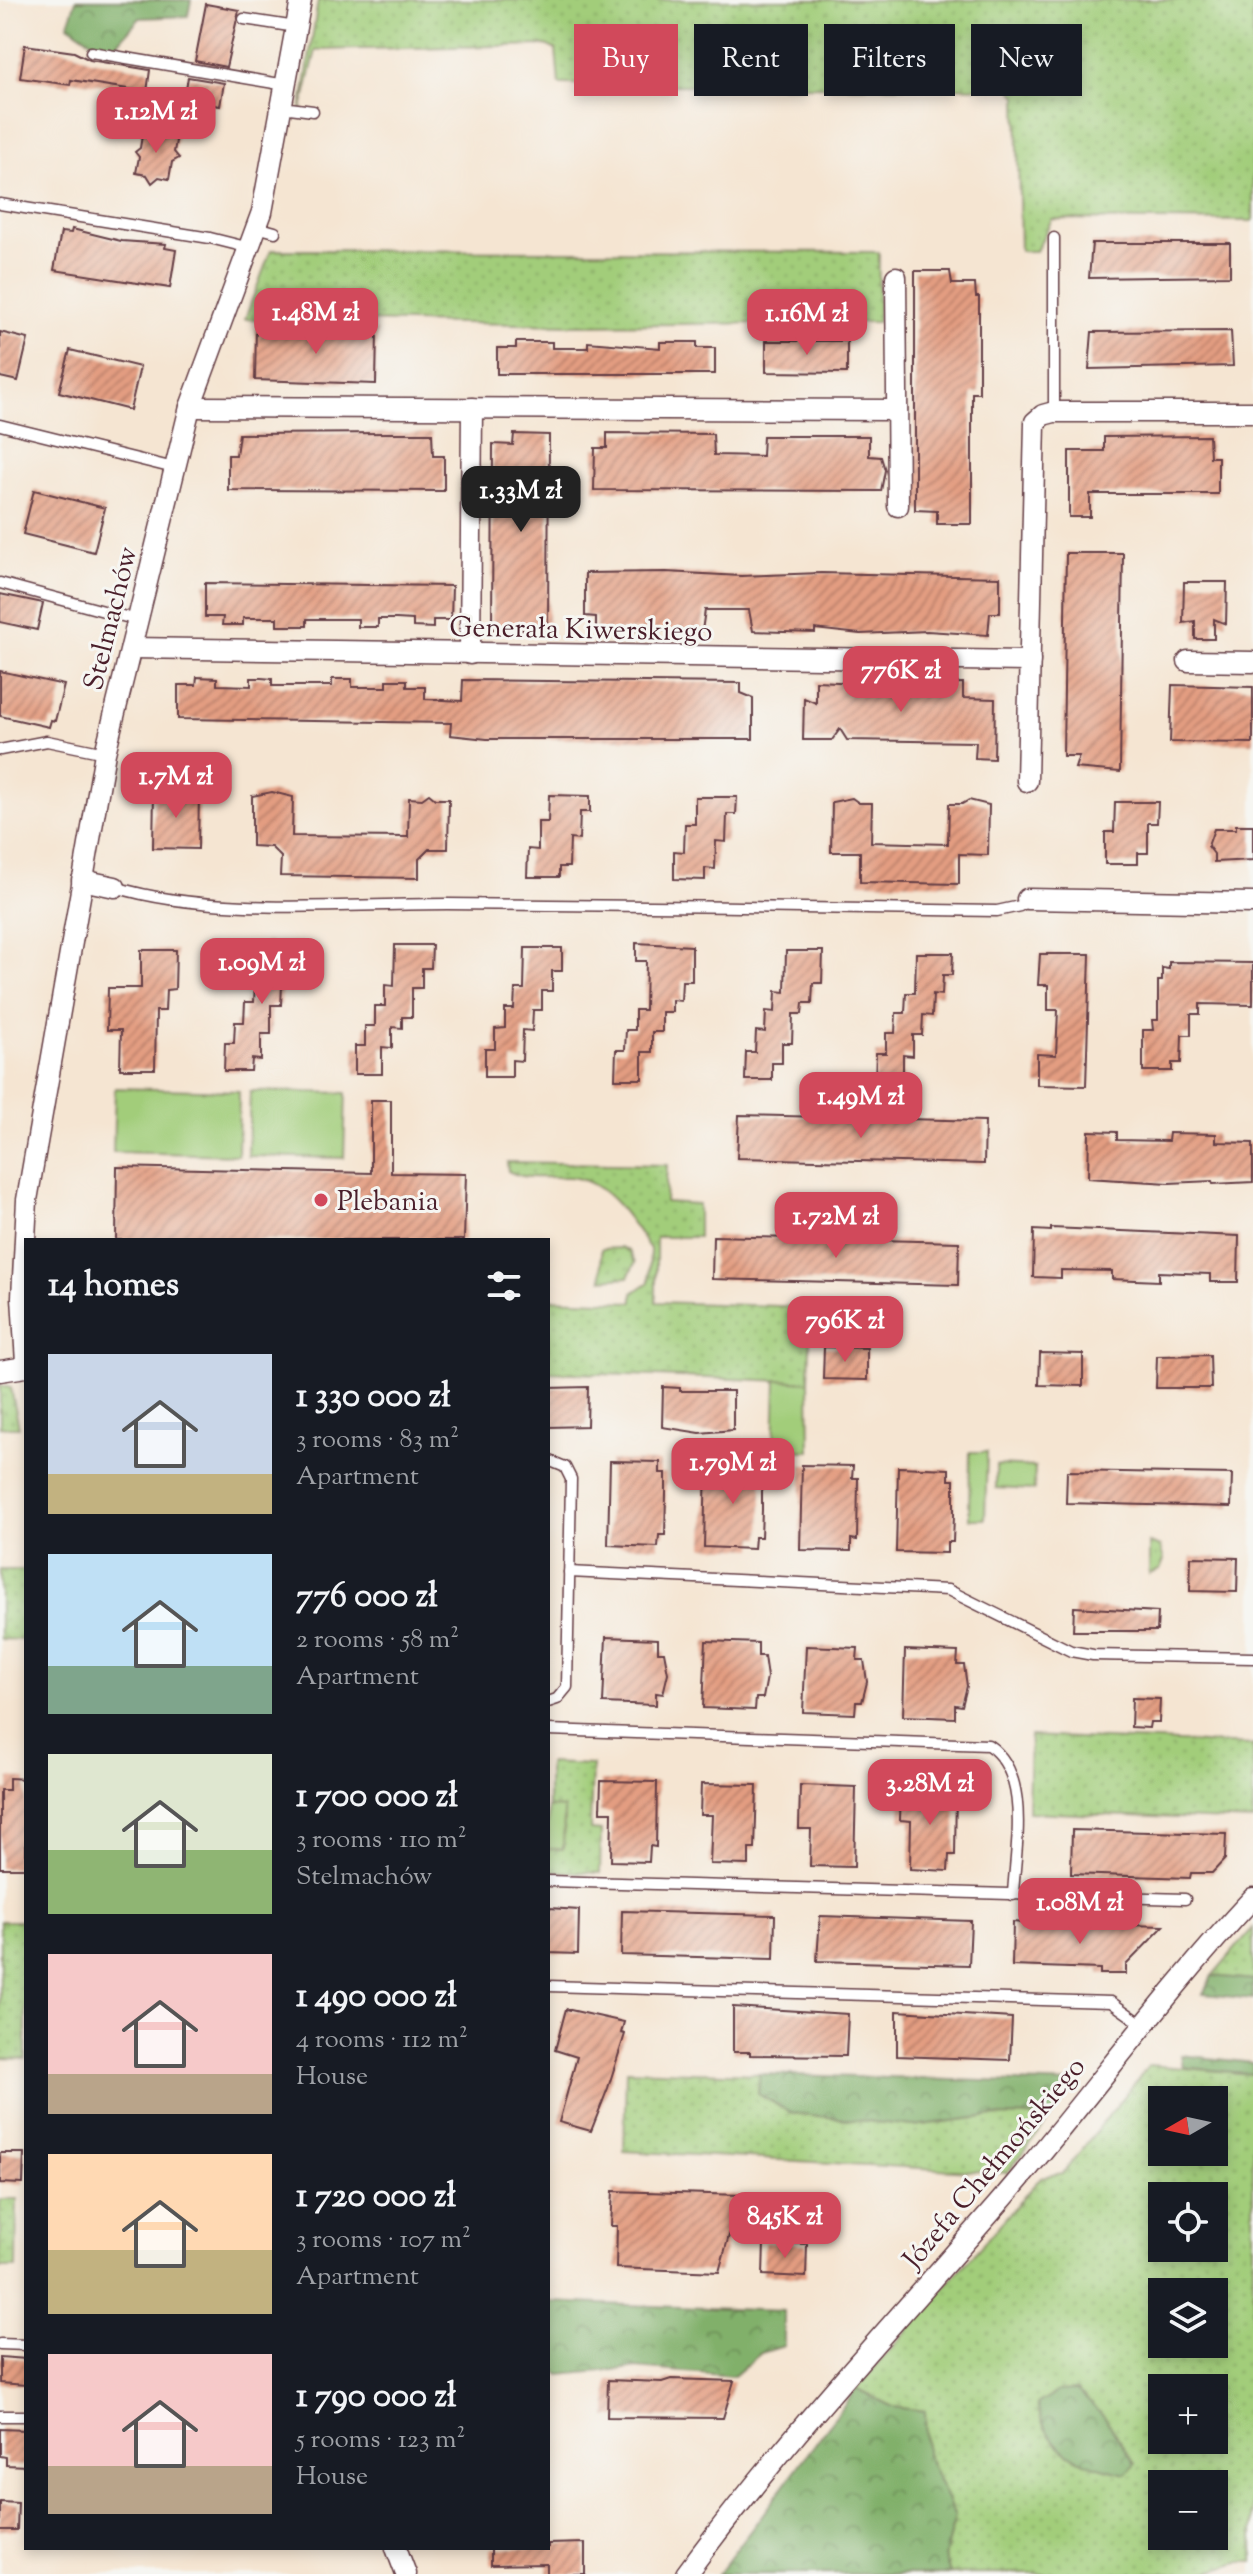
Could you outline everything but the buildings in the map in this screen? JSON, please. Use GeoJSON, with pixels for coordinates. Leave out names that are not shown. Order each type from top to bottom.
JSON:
{"type":"FeatureCollection","features":[{"type":"Feature","properties":{"kind":"street","name":"Stelmachów"},"geometry":{"type":"LineString","coordinates":[[26,1238],[30,1173],[105,753],[190,407],[251,249],[266,229],[271,174],[301,0]]}},
{"type":"Feature","properties":{"kind":"street"},"geometry":{"type":"LineString","coordinates":[[896,277],[898,506]]}},
{"type":"Feature","properties":{"kind":"street"},"geometry":{"type":"LineString","coordinates":[[190,407],[897,410]]}},
{"type":"Feature","properties":{"kind":"street"},"geometry":{"type":"LineString","coordinates":[[470,654],[472,408]]}},
{"type":"Feature","properties":{"kind":"street"},"geometry":{"type":"LineString","coordinates":[[1027,781],[1035,422],[1048,413],[1253,412]]}},
{"type":"Feature","properties":{"kind":"street","name":"Generała Kiwerskiego"},"geometry":{"type":"LineString","coordinates":[[131,648],[1030,661]]}},
{"type":"Feature","properties":{"kind":"street"},"geometry":{"type":"LineString","coordinates":[[1188,661],[1253,662]]}},
{"type":"Feature","properties":{"kind":"street"},"geometry":{"type":"LineString","coordinates":[[82,880],[115,887]]}},
{"type":"Feature","properties":{"kind":"street"},"geometry":{"type":"LineString","coordinates":[[1027,899],[1253,903]]}},
{"type":"Feature","properties":{"kind":"street"},"geometry":{"type":"LineString","coordinates":[[0,1371],[24,1365]]}},
{"type":"Feature","properties":{"kind":"street","name":"Józefa Chełmońskiego"},"geometry":{"type":"LineString","coordinates":[[686,2574],[781,2452],[998,2204],[1142,2024],[1253,1898]]}},
{"type":"Feature","properties":{"kind":"street"},"geometry":{"type":"LineString","coordinates":[[397,2550],[406,2574]]}},
{"type":"Feature","properties":{"kind":"lane"},"geometry":{"type":"LineString","coordinates":[[244,19],[296,27]]}},
{"type":"Feature","properties":{"kind":"lane"},"geometry":{"type":"LineString","coordinates":[[91,52],[286,85]]}},
{"type":"Feature","properties":{"kind":"lane"},"geometry":{"type":"LineString","coordinates":[[282,107],[313,111]]}},
{"type":"Feature","properties":{"kind":"lane"},"geometry":{"type":"LineString","coordinates":[[0,204],[210,238],[251,249]]}},
{"type":"Feature","properties":{"kind":"lane"},"geometry":{"type":"LineString","coordinates":[[1048,413],[1054,238]]}},
{"type":"Feature","properties":{"kind":"lane"},"geometry":{"type":"LineString","coordinates":[[0,425],[174,468]]}},
{"type":"Feature","properties":{"kind":"lane"},"geometry":{"type":"LineString","coordinates":[[0,583],[137,620]]}},
{"type":"Feature","properties":{"kind":"lane"},"geometry":{"type":"LineString","coordinates":[[0,750],[47,741],[105,753]]}},
{"type":"Feature","properties":{"kind":"lane"},"geometry":{"type":"LineString","coordinates":[[115,887],[169,899],[267,904],[633,903],[997,911],[1020,906],[1027,899]]}},
{"type":"Feature","properties":{"kind":"lane"},"geometry":{"type":"LineString","coordinates":[[550,1461],[565,1467],[571,1479],[567,1687],[557,1699],[550,1701]]}},
{"type":"Feature","properties":{"kind":"lane"},"geometry":{"type":"LineString","coordinates":[[569,1572],[948,1590],[1071,1651],[1093,1655],[1253,1658]]}},
{"type":"Feature","properties":{"kind":"lane"},"geometry":{"type":"LineString","coordinates":[[550,1730],[988,1745],[1010,1767],[1016,1791],[1013,1895]]}},
{"type":"Feature","properties":{"kind":"lane"},"geometry":{"type":"LineString","coordinates":[[550,1881],[1185,1899]]}},
{"type":"Feature","properties":{"kind":"lane"},"geometry":{"type":"LineString","coordinates":[[550,1986],[1111,2002],[1142,2024]]}},
{"type":"Feature","properties":{"kind":"lane"},"geometry":{"type":"LineString","coordinates":[[0,2344],[24,2345]]}},
{"type":"Feature","properties":{"kind":"lane"},"geometry":{"type":"LineString","coordinates":[[0,2416],[24,2416]]}},
{"type":"Feature","properties":{"kind":"green space"},"geometry":{"type":"Polygon","coordinates":[[[76,0],[191,0],[188,16],[140,18],[109,53],[68,25],[76,0]]]}},
{"type":"Feature","properties":{"kind":"green space"},"geometry":{"type":"Polygon","coordinates":[[[318,0],[1253,0],[1253,221],[1052,219],[1036,251],[1020,251],[1017,96],[1082,96],[1082,24],[971,24],[971,88],[955,88],[955,24],[824,24],[824,86],[808,86],[808,24],[694,24],[694,85],[678,85],[678,24],[574,24],[574,84],[559,84],[556,50],[546,45],[316,50],[301,113],[318,0]]]}},
{"type":"Feature","properties":{"kind":"green space"},"geometry":{"type":"Polygon","coordinates":[[[271,250],[879,252],[878,322],[575,325],[245,319],[271,250]]]}},
{"type":"Feature","properties":{"kind":"green space"},"geometry":{"type":"Polygon","coordinates":[[[115,1088],[239,1091],[238,1155],[113,1152],[115,1088]]]}},
{"type":"Feature","properties":{"kind":"green space"},"geometry":{"type":"Polygon","coordinates":[[[250,1091],[346,1093],[344,1158],[248,1156],[250,1091]]]}},
{"type":"Feature","properties":{"kind":"green space"},"geometry":{"type":"Polygon","coordinates":[[[507,1162],[667,1165],[665,1202],[698,1204],[698,1237],[656,1237],[656,1302],[811,1307],[809,1382],[550,1372],[550,1299],[633,1302],[633,1293],[649,1282],[650,1249],[617,1204],[595,1186],[569,1177],[531,1177],[508,1171],[507,1162]]]}},
{"type":"Feature","properties":{"kind":"green space"},"geometry":{"type":"Polygon","coordinates":[[[621,1248],[629,1251],[635,1263],[628,1277],[602,1279],[601,1249],[621,1248]]]}},
{"type":"Feature","properties":{"kind":"green space"},"geometry":{"type":"Polygon","coordinates":[[[776,1380],[809,1382],[810,1451],[774,1450],[776,1380]]]}},
{"type":"Feature","properties":{"kind":"green space"},"geometry":{"type":"Polygon","coordinates":[[[0,1385],[11,1388],[19,1427],[0,1427],[0,1385]]]}},
{"type":"Feature","properties":{"kind":"green space"},"geometry":{"type":"Polygon","coordinates":[[[970,1452],[987,1452],[985,1519],[969,1519],[970,1452]]]}},
{"type":"Feature","properties":{"kind":"green space"},"geometry":{"type":"Polygon","coordinates":[[[996,1465],[1035,1467],[1034,1490],[996,1488],[996,1465]]]}},
{"type":"Feature","properties":{"kind":"green space"},"geometry":{"type":"Polygon","coordinates":[[[1149,1543],[1160,1547],[1164,1560],[1160,1570],[1149,1574],[1149,1543]]]}},
{"type":"Feature","properties":{"kind":"green space"},"geometry":{"type":"Polygon","coordinates":[[[0,1570],[24,1570],[24,1640],[0,1639],[0,1570]]]}},
{"type":"Feature","properties":{"kind":"green space"},"geometry":{"type":"Polygon","coordinates":[[[1030,1736],[1253,1745],[1253,1821],[1028,1812],[1030,1736]]]}},
{"type":"Feature","properties":{"kind":"green space"},"geometry":{"type":"Polygon","coordinates":[[[550,1763],[592,1765],[590,1830],[601,1831],[600,1873],[550,1871],[550,1849],[563,1849],[564,1808],[550,1807],[550,1763]]]}},
{"type":"Feature","properties":{"kind":"green space"},"geometry":{"type":"Polygon","coordinates":[[[550,1807],[564,1808],[563,1849],[550,1849],[550,1807]]]}},
{"type":"Feature","properties":{"kind":"green space"},"geometry":{"type":"Polygon","coordinates":[[[0,1921],[24,1921],[24,2059],[0,2058],[0,1921]]]}},
{"type":"Feature","properties":{"kind":"green space"},"geometry":{"type":"Polygon","coordinates":[[[1253,1928],[1253,1980],[1212,1976],[1253,1928]]]}},
{"type":"Feature","properties":{"kind":"green space"},"geometry":{"type":"Polygon","coordinates":[[[1212,1976],[1253,1980],[1253,1999],[1203,1994],[1212,1976]]]}},
{"type":"Feature","properties":{"kind":"green space"},"geometry":{"type":"Polygon","coordinates":[[[1181,2055],[1253,2063],[1253,2074],[1183,2067],[1181,2055]]]}},
{"type":"Feature","properties":{"kind":"green space"},"geometry":{"type":"Polygon","coordinates":[[[1149,2065],[1253,2074],[1253,2562],[1239,2562],[1200,2574],[950,2574],[944,2557],[955,2517],[926,2454],[925,2411],[893,2407],[856,2389],[1041,2177],[1063,2173],[1149,2065]]]}},
{"type":"Feature","properties":{"kind":"green space"},"geometry":{"type":"Polygon","coordinates":[[[626,2070],[760,2074],[758,2094],[791,2113],[913,2126],[991,2116],[1051,2117],[1007,2173],[624,2151],[626,2070]]]}},
{"type":"Feature","properties":{"kind":"green space"},"geometry":{"type":"Polygon","coordinates":[[[760,2074],[1076,2084],[1051,2117],[991,2116],[913,2126],[791,2113],[758,2094],[760,2074]]]}},
{"type":"Feature","properties":{"kind":"green space"},"geometry":{"type":"Polygon","coordinates":[[[0,2199],[17,2199],[16,2268],[0,2268],[0,2199]]]}},
{"type":"Feature","properties":{"kind":"green space"},"geometry":{"type":"Polygon","coordinates":[[[550,2302],[784,2311],[784,2346],[761,2353],[734,2376],[635,2368],[560,2375],[550,2365],[550,2302]]]}},
{"type":"Feature","properties":{"kind":"green space"},"geometry":{"type":"Polygon","coordinates":[[[856,2389],[893,2407],[925,2411],[926,2454],[955,2517],[944,2557],[950,2574],[718,2574],[856,2389]]]}},
{"type":"Feature","properties":{"kind":"green space"},"geometry":{"type":"Polygon","coordinates":[[[1077,2390],[1104,2417],[1135,2463],[1127,2474],[1082,2461],[1058,2445],[1049,2434],[1037,2404],[1058,2391],[1077,2390]]]}},
{"type":"Feature","properties":{"kind":"place","name":"Plebania"},"geometry":{"type":"Point","coordinates":[321,1200]}}]}
